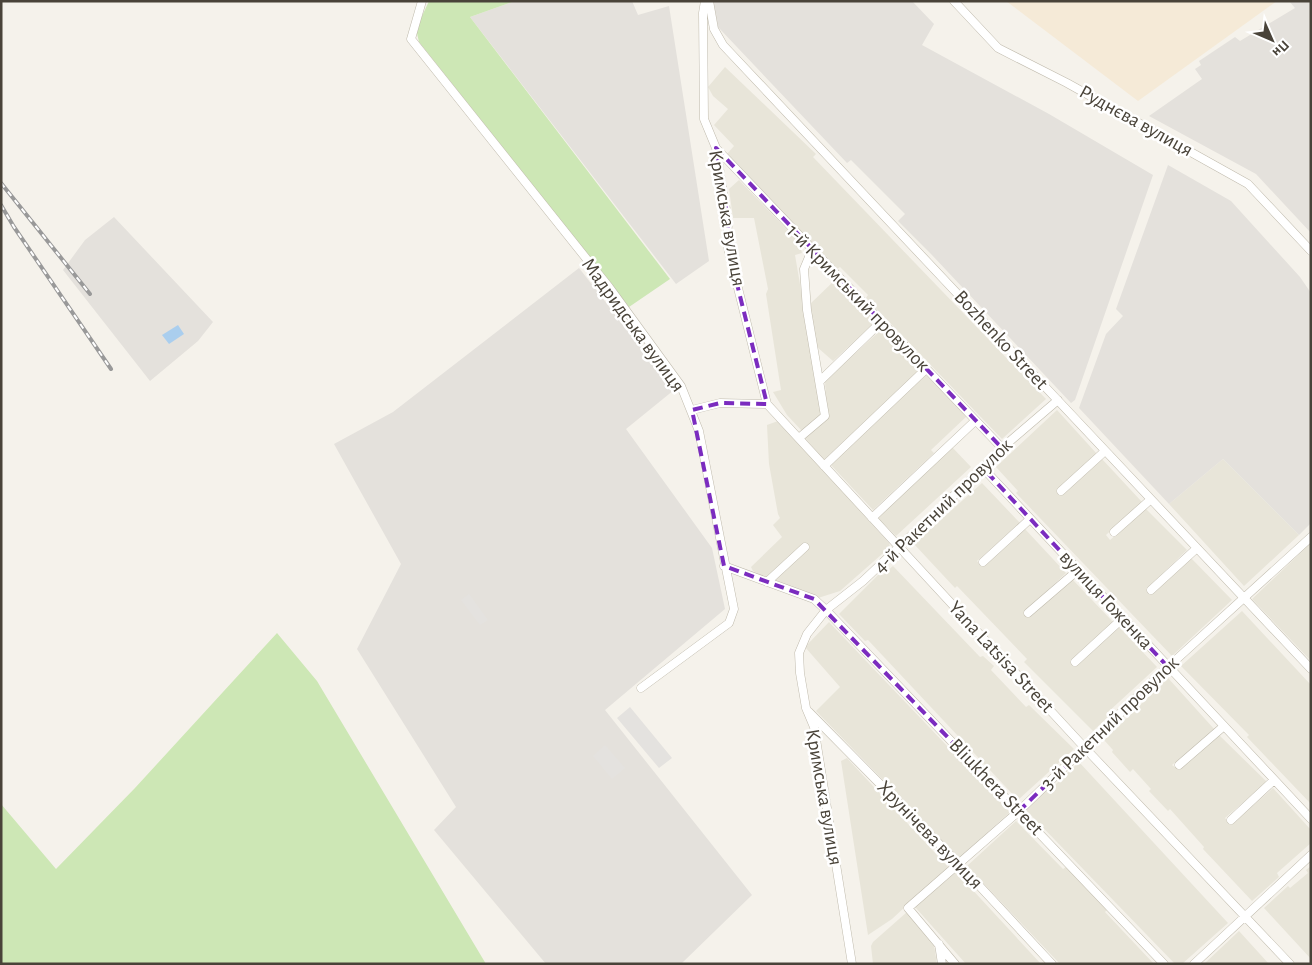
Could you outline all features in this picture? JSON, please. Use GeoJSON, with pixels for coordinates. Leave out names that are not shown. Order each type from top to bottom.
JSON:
{"type":"FeatureCollection","features":[{"type":"Feature","properties":{"kind":"street","name":"Мадридська вулиця"},"geometry":{"type":"LineString","coordinates":[[422,1],[411,39],[609,287],[681,386],[699,431],[724,566],[734,609],[729,622],[641,688]]}},
{"type":"Feature","properties":{"kind":"street","name":"Кримська вулиця"},"geometry":{"type":"LineString","coordinates":[[707,1],[703,13],[704,119],[716,148],[728,222],[727,244],[767,404]]}},
{"type":"Feature","properties":{"kind":"street","name":"Bozhenko Street"},"geometry":{"type":"LineString","coordinates":[[707,1],[714,29],[723,45],[1311,669]]}},
{"type":"Feature","properties":{"kind":"street","name":"Руднєва вулиця"},"geometry":{"type":"LineString","coordinates":[[954,1],[998,48],[1067,83],[1248,184],[1311,251]]}},
{"type":"Feature","properties":{"kind":"street","name":"1-й Кримський провулок"},"geometry":{"type":"LineString","coordinates":[[716,148],[1002,448]]}},
{"type":"Feature","properties":{"kind":"street"},"geometry":{"type":"LineString","coordinates":[[799,438],[825,416],[821,380],[807,310],[804,269],[812,250]]}},
{"type":"Feature","properties":{"kind":"street"},"geometry":{"type":"LineString","coordinates":[[821,380],[881,322]]}},
{"type":"Feature","properties":{"kind":"street"},"geometry":{"type":"LineString","coordinates":[[824,466],[926,369]]}},
{"type":"Feature","properties":{"kind":"street","name":"4-й Ракетний провулок"},"geometry":{"type":"LineString","coordinates":[[826,610],[863,581],[1002,448],[1058,400]]}},
{"type":"Feature","properties":{"kind":"street"},"geometry":{"type":"LineString","coordinates":[[692,410],[720,403],[767,404]]}},
{"type":"Feature","properties":{"kind":"street","name":"Yana Latsisa Street"},"geometry":{"type":"LineString","coordinates":[[767,404],[1085,748],[1290,964]]}},
{"type":"Feature","properties":{"kind":"street"},"geometry":{"type":"LineString","coordinates":[[872,518],[975,421]]}},
{"type":"Feature","properties":{"kind":"street"},"geometry":{"type":"LineString","coordinates":[[1061,492],[1105,452]]}},
{"type":"Feature","properties":{"kind":"street","name":"вулиця Гоженка"},"geometry":{"type":"LineString","coordinates":[[983,468],[1311,819]]}},
{"type":"Feature","properties":{"kind":"street"},"geometry":{"type":"LineString","coordinates":[[1114,532],[1150,500]]}},
{"type":"Feature","properties":{"kind":"street"},"geometry":{"type":"LineString","coordinates":[[983,562],[1030,519]]}},
{"type":"Feature","properties":{"kind":"street","name":"3-й Ракетний провулок"},"geometry":{"type":"LineString","coordinates":[[939,943],[908,908],[1019,811],[1168,667],[1311,537]]}},
{"type":"Feature","properties":{"kind":"street"},"geometry":{"type":"LineString","coordinates":[[767,582],[804,546]]}},
{"type":"Feature","properties":{"kind":"street"},"geometry":{"type":"LineString","coordinates":[[1151,590],[1197,548]]}},
{"type":"Feature","properties":{"kind":"street","name":"Bliukhera Street"},"geometry":{"type":"LineString","coordinates":[[724,566],[814,599],[1164,964]]}},
{"type":"Feature","properties":{"kind":"street"},"geometry":{"type":"LineString","coordinates":[[1028,613],[1078,570]]}},
{"type":"Feature","properties":{"kind":"street","name":"Кримська вулиця"},"geometry":{"type":"LineString","coordinates":[[826,610],[807,634],[799,653],[802,691],[806,708],[814,727],[852,964]]}},
{"type":"Feature","properties":{"kind":"street"},"geometry":{"type":"LineString","coordinates":[[1075,662],[1123,618]]}},
{"type":"Feature","properties":{"kind":"street","name":"Хрунічева вулиця"},"geometry":{"type":"LineString","coordinates":[[806,708],[959,864],[1052,964]]}},
{"type":"Feature","properties":{"kind":"street"},"geometry":{"type":"LineString","coordinates":[[1179,765],[1224,726]]}},
{"type":"Feature","properties":{"kind":"street"},"geometry":{"type":"LineString","coordinates":[[1231,820],[1274,780]]}},
{"type":"Feature","properties":{"kind":"street"},"geometry":{"type":"LineString","coordinates":[[1194,964],[1311,855]]}},
{"type":"Feature","properties":{"kind":"street"},"geometry":{"type":"LineString","coordinates":[[939,943],[942,964]]}},
{"type":"Feature","properties":{"kind":"street"},"geometry":{"type":"LineString","coordinates":[[939,943],[955,964]]}},
{"type":"Feature","properties":{"kind":"highlighted area"},"geometry":{"type":"Polygon","coordinates":[[[716,148],[1002,448],[983,468],[1168,667],[1019,811],[814,599],[724,566],[692,410],[720,403],[767,404],[727,244],[728,222],[716,148]]]}},
{"type":"Feature","properties":{"kind":"shaded area"},"geometry":{"type":"Polygon","coordinates":[[[515,1],[632,1],[638,15],[669,6],[709,261],[676,284],[470,17],[515,1]]]}},
{"type":"Feature","properties":{"kind":"shaded area"},"geometry":{"type":"Polygon","coordinates":[[[713,1],[912,1],[934,24],[922,45],[1049,114],[1153,175],[1075,400],[1071,403],[898,221],[905,214],[851,160],[847,163],[718,27],[713,1]]]}},
{"type":"Feature","properties":{"kind":"shaded area"},"geometry":{"type":"Polygon","coordinates":[[[1006,1],[1277,1],[1138,101],[1006,1]]]}},
{"type":"Feature","properties":{"kind":"shaded area"},"geometry":{"type":"Polygon","coordinates":[[[1289,1],[1311,1],[1311,233],[1256,174],[1149,116],[1202,79],[1195,69],[1201,65],[1199,61],[1235,37],[1240,41],[1295,8],[1289,1]]]}},
{"type":"Feature","properties":{"kind":"shaded area"},"geometry":{"type":"Polygon","coordinates":[[[725,67],[816,154],[813,157],[1046,399],[1002,439],[866,298],[868,295],[840,267],[837,269],[727,154],[734,146],[714,125],[728,109],[713,96],[708,87],[725,67]]]}},
{"type":"Feature","properties":{"kind":"shaded area"},"geometry":{"type":"Polygon","coordinates":[[[1168,165],[1231,201],[1300,277],[1311,293],[1311,523],[1299,535],[1223,459],[1169,504],[1079,408],[1106,334],[1123,316],[1116,309],[1168,165]]]}},
{"type":"Feature","properties":{"kind":"shaded area"},"geometry":{"type":"Polygon","coordinates":[[[739,180],[799,242],[802,253],[795,255],[822,413],[802,431],[787,415],[773,392],[781,390],[766,294],[768,289],[754,218],[733,218],[729,189],[739,180]]]}},
{"type":"Feature","properties":{"kind":"shaded area"},"geometry":{"type":"Polygon","coordinates":[[[114,217],[213,322],[198,341],[150,381],[63,270],[85,240],[114,217]]]}},
{"type":"Feature","properties":{"kind":"shaded area"},"geometry":{"type":"Polygon","coordinates":[[[579,268],[674,390],[626,429],[712,548],[725,609],[605,710],[752,895],[681,964],[546,964],[434,830],[456,807],[357,649],[401,564],[334,444],[393,412],[579,268]]]}},
{"type":"Feature","properties":{"kind":"shaded area"},"geometry":{"type":"Polygon","coordinates":[[[835,280],[875,322],[833,361],[817,347],[810,304],[835,280]]]}},
{"type":"Feature","properties":{"kind":"shaded area"},"geometry":{"type":"Polygon","coordinates":[[[883,328],[921,369],[824,460],[805,438],[827,419],[825,381],[883,328]]]}},
{"type":"Feature","properties":{"kind":"shaded area"},"geometry":{"type":"Polygon","coordinates":[[[926,375],[967,416],[931,450],[934,453],[873,510],[830,464],[926,375]]]}},
{"type":"Feature","properties":{"kind":"shaded area"},"geometry":{"type":"Polygon","coordinates":[[[1057,410],[1097,454],[1057,491],[1060,495],[1102,459],[1142,502],[1106,535],[1110,540],[1146,509],[1187,550],[1146,589],[1151,593],[1191,558],[1232,600],[1172,656],[1016,493],[1018,491],[996,467],[1057,410]]]}},
{"type":"Feature","properties":{"kind":"shaded area"},"geometry":{"type":"Polygon","coordinates":[[[778,421],[889,543],[890,547],[840,591],[818,598],[763,576],[753,571],[751,567],[782,537],[773,525],[780,518],[769,464],[767,425],[778,421]]]}},
{"type":"Feature","properties":{"kind":"shaded area"},"geometry":{"type":"Polygon","coordinates":[[[952,447],[971,467],[896,536],[879,519],[879,513],[952,447]]]}},
{"type":"Feature","properties":{"kind":"shaded area"},"geometry":{"type":"Polygon","coordinates":[[[1223,459],[1299,535],[1244,586],[1169,504],[1223,459]]]}},
{"type":"Feature","properties":{"kind":"shaded area"},"geometry":{"type":"Polygon","coordinates":[[[982,483],[1020,523],[977,561],[981,566],[1025,529],[1066,573],[1025,612],[1029,616],[1073,580],[1113,622],[1070,661],[1075,667],[1119,627],[1157,667],[1106,714],[1108,717],[1093,731],[1024,662],[1027,659],[957,586],[955,588],[914,544],[982,483]]]}},
{"type":"Feature","properties":{"kind":"shaded area"},"geometry":{"type":"Polygon","coordinates":[[[1311,543],[1311,661],[1252,599],[1311,543]]]}},
{"type":"Feature","properties":{"kind":"shaded area"},"geometry":{"type":"Polygon","coordinates":[[[893,566],[980,657],[983,656],[994,666],[991,670],[1026,707],[1029,705],[1074,749],[1018,800],[868,640],[865,641],[839,614],[879,574],[883,575],[893,566]]]}},
{"type":"Feature","properties":{"kind":"shaded area"},"geometry":{"type":"Polygon","coordinates":[[[469,594],[488,620],[480,625],[461,600],[469,594]]]}},
{"type":"Feature","properties":{"kind":"shaded area"},"geometry":{"type":"Polygon","coordinates":[[[1242,611],[1311,685],[1311,804],[1247,737],[1249,735],[1181,666],[1242,611]]]}},
{"type":"Feature","properties":{"kind":"shaded area"},"geometry":{"type":"Polygon","coordinates":[[[829,622],[1010,812],[959,858],[816,711],[840,687],[805,647],[829,622]]]}},
{"type":"Feature","properties":{"kind":"shaded area"},"geometry":{"type":"Polygon","coordinates":[[[1168,678],[1215,730],[1172,765],[1179,770],[1219,735],[1267,782],[1225,818],[1231,825],[1273,788],[1311,830],[1311,843],[1277,873],[1279,877],[1252,901],[1203,849],[1204,847],[1170,809],[1168,811],[1149,791],[1151,789],[1133,769],[1130,772],[1104,740],[1168,678]]]}},
{"type":"Feature","properties":{"kind":"shaded area"},"geometry":{"type":"Polygon","coordinates":[[[630,707],[672,758],[659,768],[617,718],[630,707]]]}},
{"type":"Feature","properties":{"kind":"shaded area"},"geometry":{"type":"Polygon","coordinates":[[[605,745],[625,768],[612,779],[593,756],[605,745]]]}},
{"type":"Feature","properties":{"kind":"shaded area"},"geometry":{"type":"Polygon","coordinates":[[[847,758],[948,867],[892,919],[868,935],[841,761],[847,758]]]}},
{"type":"Feature","properties":{"kind":"shaded area"},"geometry":{"type":"Polygon","coordinates":[[[1079,762],[1228,923],[1182,964],[1175,964],[1025,809],[1052,783],[1055,785],[1079,762]]]}},
{"type":"Feature","properties":{"kind":"shaded area"},"geometry":{"type":"Polygon","coordinates":[[[1016,821],[1063,869],[1066,867],[1154,964],[1060,964],[967,866],[1016,821]]]}},
{"type":"Feature","properties":{"kind":"shaded area"},"geometry":{"type":"Polygon","coordinates":[[[1311,866],[1311,959],[1264,908],[1288,886],[1290,888],[1308,873],[1306,870],[1311,866]]]}},
{"type":"Feature","properties":{"kind":"shaded area"},"geometry":{"type":"Polygon","coordinates":[[[956,872],[1041,964],[966,964],[915,907],[956,872]]]}},
{"type":"Feature","properties":{"kind":"shaded area"},"geometry":{"type":"Polygon","coordinates":[[[907,912],[934,945],[937,964],[873,964],[871,946],[873,942],[907,912]]]}},
{"type":"Feature","properties":{"kind":"shaded area"},"geometry":{"type":"Polygon","coordinates":[[[1239,931],[1269,964],[1204,964],[1239,931]]]}},
{"type":"Feature","properties":{"kind":"green space"},"geometry":{"type":"Polygon","coordinates":[[[429,1],[515,1],[470,17],[670,279],[629,307],[419,42],[416,29],[429,1]]]}},
{"type":"Feature","properties":{"kind":"green space"},"geometry":{"type":"Polygon","coordinates":[[[277,633],[317,681],[486,964],[1,964],[1,804],[56,869],[135,788],[277,633]]]}},
{"type":"Feature","properties":{"kind":"water"},"geometry":{"type":"Polygon","coordinates":[[[178,325],[184,334],[169,344],[162,335],[178,325]]]}},
{"type":"Feature","properties":{"kind":"railway"},"geometry":{"type":"LineString","coordinates":[[1,183],[90,294]]}},
{"type":"Feature","properties":{"kind":"railway"},"geometry":{"type":"LineString","coordinates":[[1,205],[111,369]]}}]}
